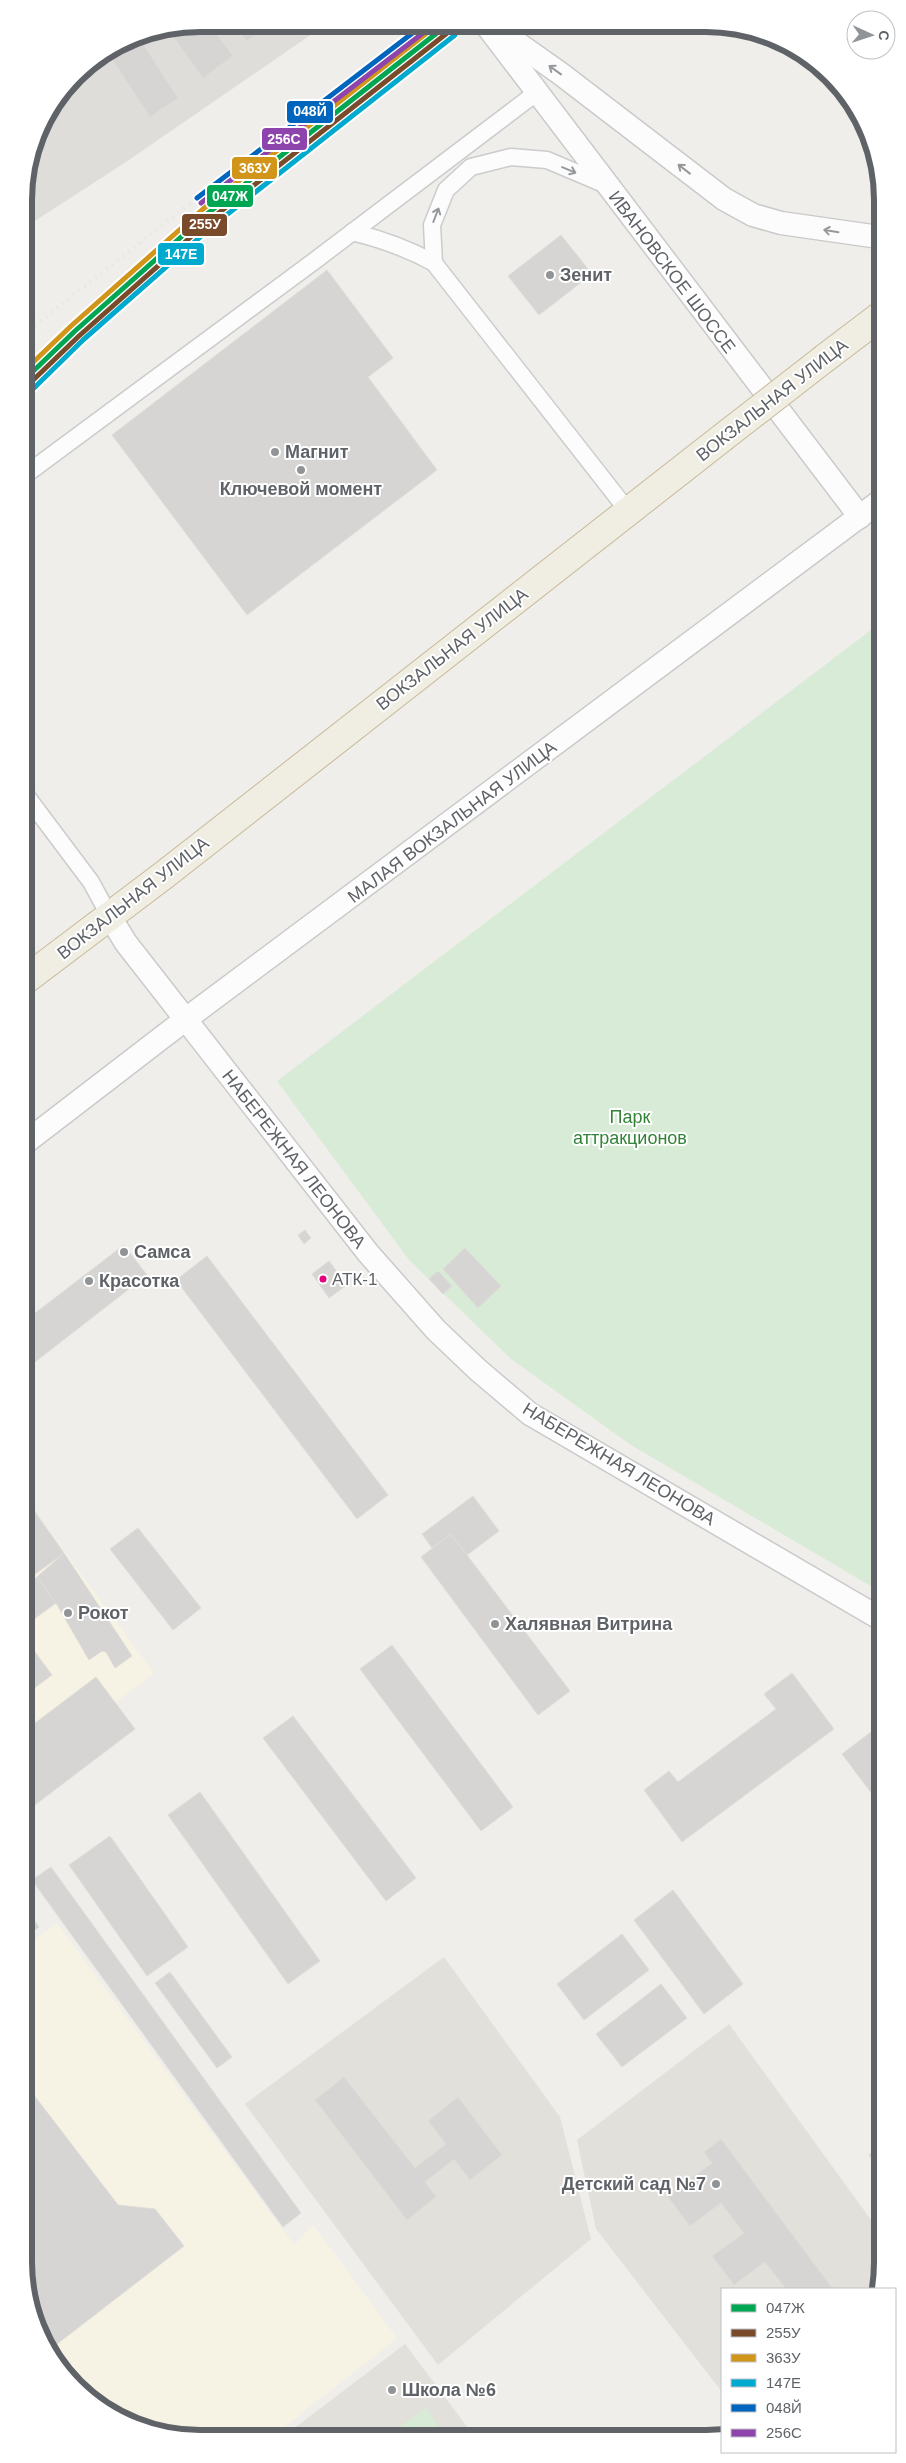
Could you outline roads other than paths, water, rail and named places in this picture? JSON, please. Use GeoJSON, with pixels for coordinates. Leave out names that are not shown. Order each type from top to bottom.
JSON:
{"type":"FeatureCollection","features":[{"type":"Feature","properties":{"kind":"highway","name":"ВОКЗАЛЬНАЯ УЛИЦА"},"geometry":{"type":"LineString","coordinates":[[33,974],[874,321]]}},
{"type":"Feature","properties":{"kind":"main road","name":"ИВАНОВСКОЕ ШОССЕ"},"geometry":{"type":"LineString","coordinates":[[490,32],[860,518]]}},
{"type":"Feature","properties":{"kind":"main road"},"geometry":{"type":"LineString","coordinates":[[502,32],[561,74],[724,199],[753,215],[781,223],[874,237]]}},
{"type":"Feature","properties":{"kind":"main road","name":"МАЛАЯ ВОКЗАЛЬНАЯ УЛИЦА"},"geometry":{"type":"LineString","coordinates":[[33,1137],[186,1019],[874,506]]}},
{"type":"Feature","properties":{"kind":"main road","name":"НАБЕРЕЖНАЯ ЛЕОНОВА"},"geometry":{"type":"LineString","coordinates":[[110,916],[126,942],[368,1253],[436,1330],[478,1370],[530,1414],[873,1615]]}},
{"type":"Feature","properties":{"kind":"street"},"geometry":{"type":"LineString","coordinates":[[33,469],[536,93]]}},
{"type":"Feature","properties":{"kind":"street"},"geometry":{"type":"LineString","coordinates":[[434,262],[432,225],[439,207],[446,190],[471,167],[511,157],[547,160],[606,185]]}},
{"type":"Feature","properties":{"kind":"street"},"geometry":{"type":"LineString","coordinates":[[352,232],[380,238],[407,248],[434,262],[628,511]]}},
{"type":"Feature","properties":{"kind":"street"},"geometry":{"type":"LineString","coordinates":[[33,804],[91,882],[110,916]]}},
{"type":"Feature","properties":{"kind":"railway"},"geometry":{"type":"LineString","coordinates":[[33,327],[197,198]]}},
{"type":"Feature","properties":{"kind":"place","name":"Зенит"},"geometry":{"type":"Point","coordinates":[550,275]}},
{"type":"Feature","properties":{"kind":"place","name":"Магнит"},"geometry":{"type":"Point","coordinates":[275,452]}},
{"type":"Feature","properties":{"kind":"place","name":"Ключевой момент"},"geometry":{"type":"Point","coordinates":[301,470]}},
{"type":"Feature","properties":{"kind":"place","name":"Самса"},"geometry":{"type":"Point","coordinates":[124,1252]}},
{"type":"Feature","properties":{"kind":"place","name":"АТК-1"},"geometry":{"type":"Point","coordinates":[323,1279]}},
{"type":"Feature","properties":{"kind":"place","name":"Красотка"},"geometry":{"type":"Point","coordinates":[89,1281]}},
{"type":"Feature","properties":{"kind":"place","name":"Рокот"},"geometry":{"type":"Point","coordinates":[68,1613]}},
{"type":"Feature","properties":{"kind":"place","name":"Халявная Витрина"},"geometry":{"type":"Point","coordinates":[495,1624]}},
{"type":"Feature","properties":{"kind":"place","name":"Детский сад №7"},"geometry":{"type":"Point","coordinates":[716,2184]}},
{"type":"Feature","properties":{"kind":"place","name":"Школа №6"},"geometry":{"type":"Point","coordinates":[392,2390]}},
{"type":"Feature","properties":{"kind":"park label","name":"Парк аттракционов"},"geometry":{"type":"Point","coordinates":[630,1127]}}]}
